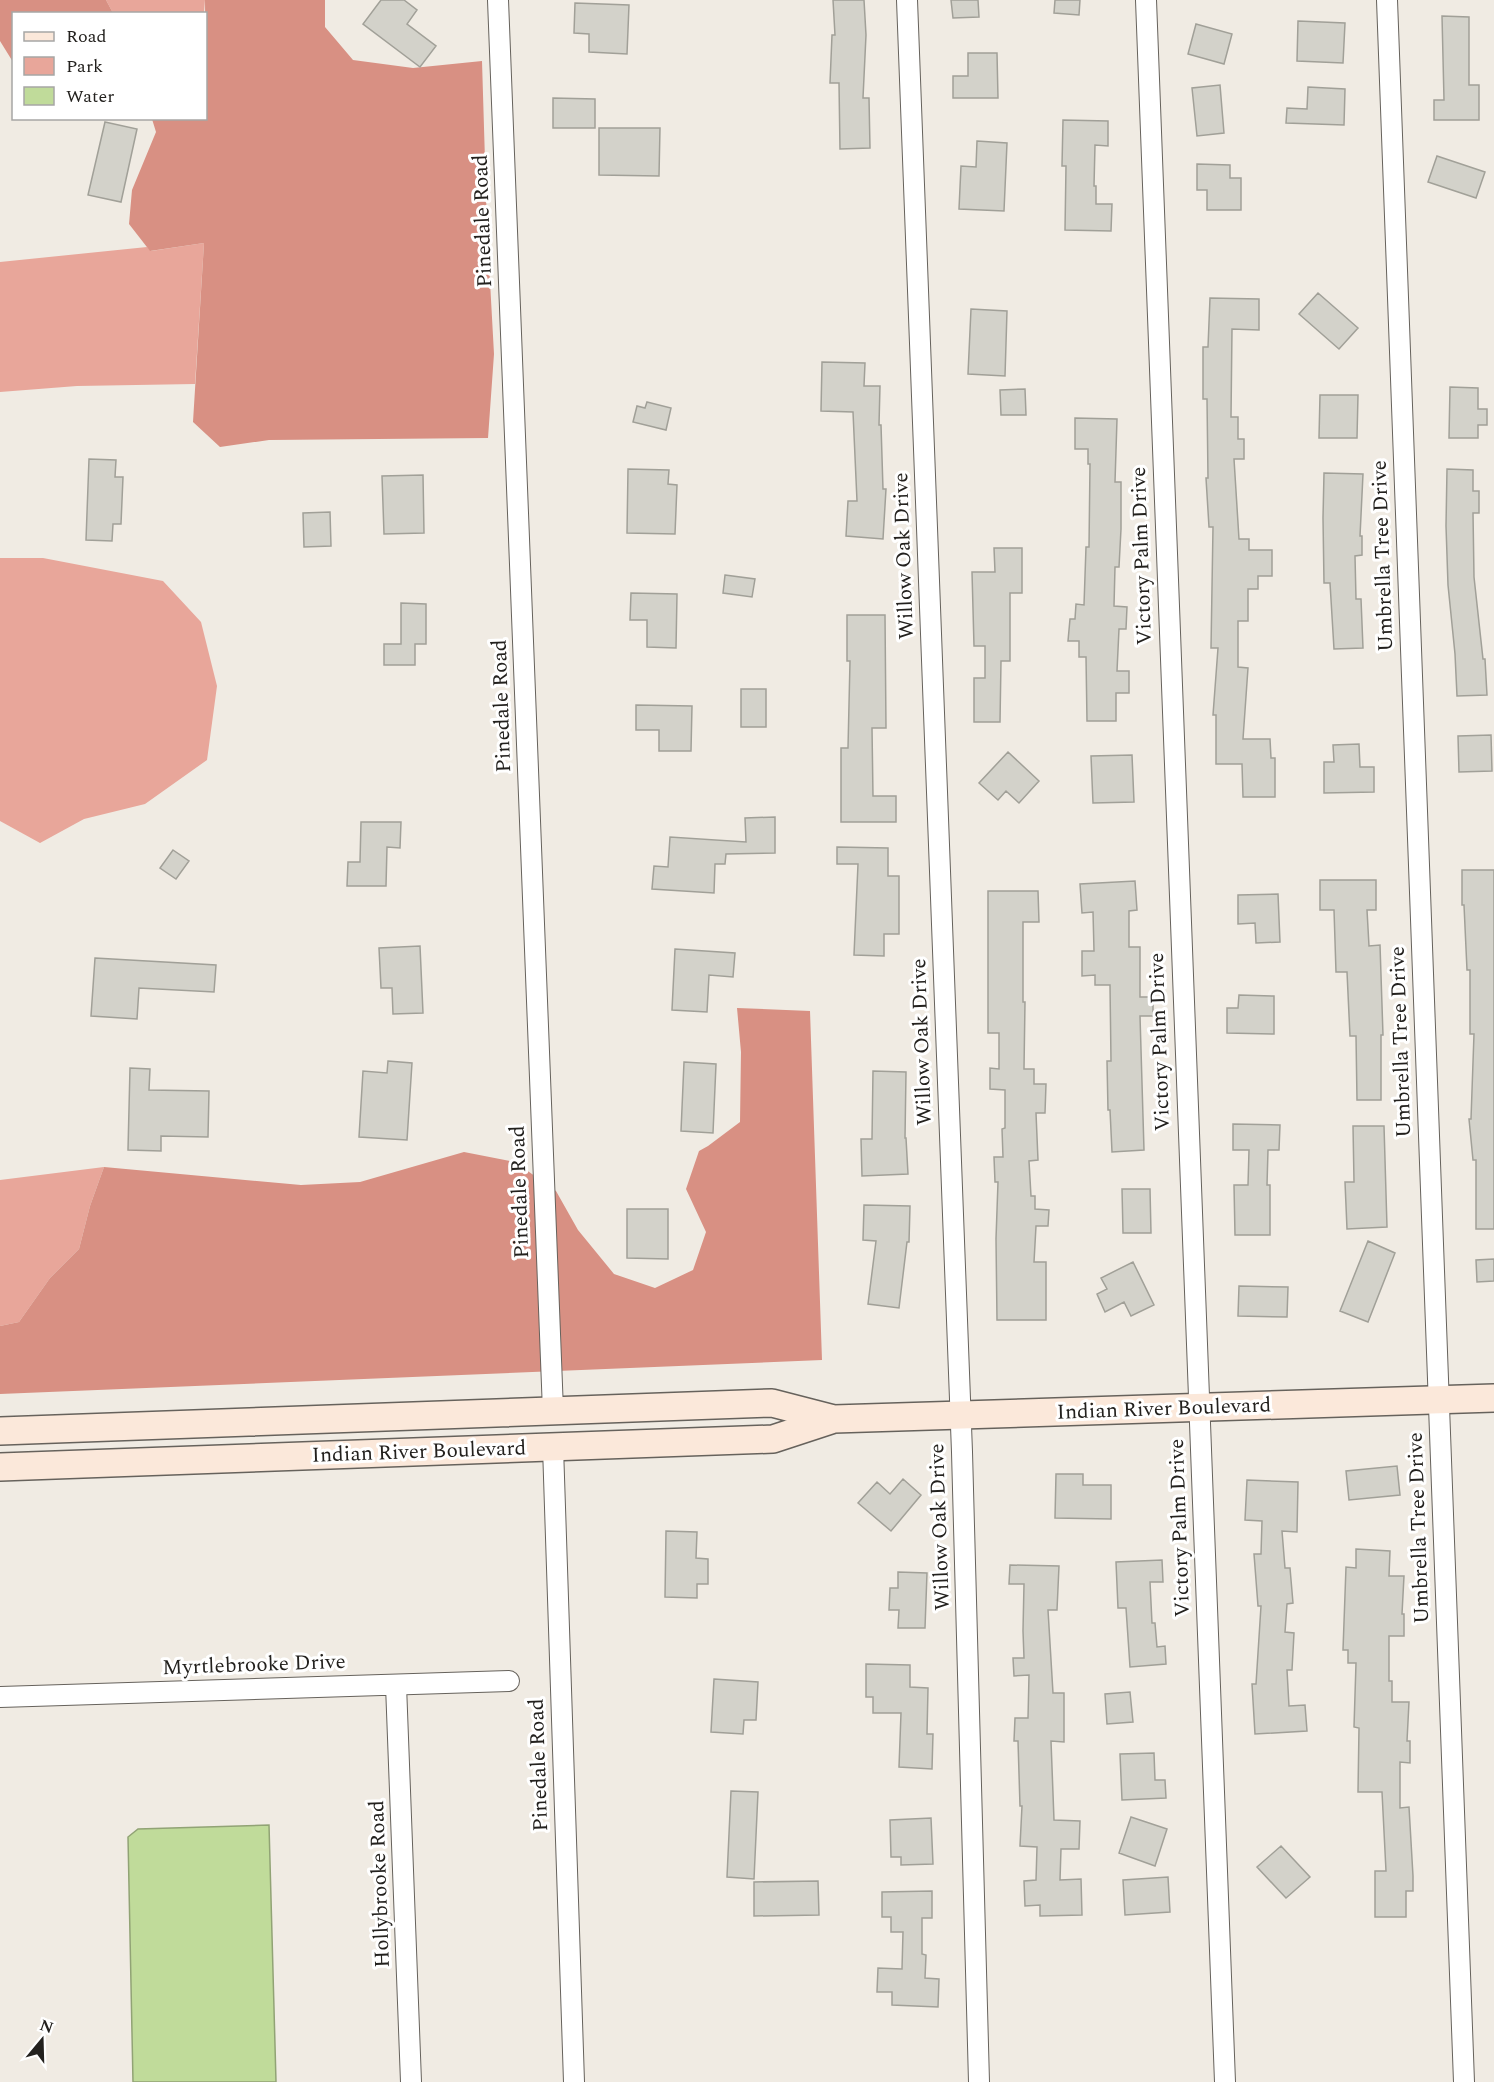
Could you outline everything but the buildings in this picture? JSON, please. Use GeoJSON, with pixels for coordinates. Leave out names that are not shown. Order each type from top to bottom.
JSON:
{"type":"FeatureCollection","features":[{"type":"Feature","properties":{"kind":"main road","name":"Indian River Boulevard"},"geometry":{"type":"LineString","coordinates":[[0,1467],[773,1438],[834,1419],[1494,1398]]}},
{"type":"Feature","properties":{"kind":"main road","name":"Indian River Boulevard"},"geometry":{"type":"LineString","coordinates":[[7,1435],[772,1402],[834,1419]]}},
{"type":"Feature","properties":{"kind":"street","name":"Pinedale Road"},"geometry":{"type":"LineString","coordinates":[[498,0],[553,1411]]}},
{"type":"Feature","properties":{"kind":"street","name":"Willow Oak Drive"},"geometry":{"type":"LineString","coordinates":[[907,0],[961,1416],[979,2082]]}},
{"type":"Feature","properties":{"kind":"street","name":"Victory Palm Drive"},"geometry":{"type":"LineString","coordinates":[[1146,0],[1225,2082]]}},
{"type":"Feature","properties":{"kind":"street","name":"Umbrella Tree Drive"},"geometry":{"type":"LineString","coordinates":[[1386,0],[1464,2082]]}},
{"type":"Feature","properties":{"kind":"street","name":"Pinedale Road"},"geometry":{"type":"LineString","coordinates":[[553,1447],[574,2082]]}},
{"type":"Feature","properties":{"kind":"street","name":"Myrtlebrooke Drive"},"geometry":{"type":"LineString","coordinates":[[0,1697],[509,1681]]}},
{"type":"Feature","properties":{"kind":"street","name":"Hollybrooke Road"},"geometry":{"type":"LineString","coordinates":[[396,1685],[411,2082]]}},
{"type":"Feature","properties":{"kind":"green space"},"geometry":{"type":"Polygon","coordinates":[[[106,0],[205,0],[204,12],[112,12],[106,0]]]}},
{"type":"Feature","properties":{"kind":"green space"},"geometry":{"type":"Polygon","coordinates":[[[204,243],[195,384],[77,386],[0,392],[0,262],[147,247],[151,251],[204,243]]]}},
{"type":"Feature","properties":{"kind":"green space"},"geometry":{"type":"Polygon","coordinates":[[[0,558],[43,558],[163,581],[201,622],[217,686],[207,760],[145,804],[84,819],[40,843],[0,821],[0,558]]]}},
{"type":"Feature","properties":{"kind":"green space"},"geometry":{"type":"Polygon","coordinates":[[[104,1167],[90,1206],[79,1249],[50,1278],[19,1322],[0,1326],[0,1180],[104,1167]]]}},
{"type":"Feature","properties":{"kind":"shaded area"},"geometry":{"type":"Polygon","coordinates":[[[0,0],[106,0],[112,12],[12,12],[12,60],[0,41],[0,0]]]}},
{"type":"Feature","properties":{"kind":"shaded area"},"geometry":{"type":"Polygon","coordinates":[[[205,0],[325,0],[325,27],[353,60],[413,68],[482,61],[494,354],[488,438],[269,440],[220,447],[193,422],[204,243],[150,251],[129,224],[132,190],[156,132],[152,120],[207,120],[207,12],[205,12],[205,0]]]}},
{"type":"Feature","properties":{"kind":"shaded area"},"geometry":{"type":"Polygon","coordinates":[[[737,1008],[810,1011],[822,1360],[0,1394],[0,1326],[19,1322],[50,1278],[79,1249],[90,1206],[104,1167],[301,1185],[360,1182],[464,1152],[515,1162],[556,1191],[578,1230],[614,1274],[655,1288],[693,1270],[706,1232],[686,1189],[699,1151],[740,1122],[741,1052],[737,1008]]]}},
{"type":"Feature","properties":{"kind":"water"},"geometry":{"type":"Polygon","coordinates":[[[269,1825],[276,2082],[133,2082],[128,1837],[138,1829],[269,1825]]]}}]}
